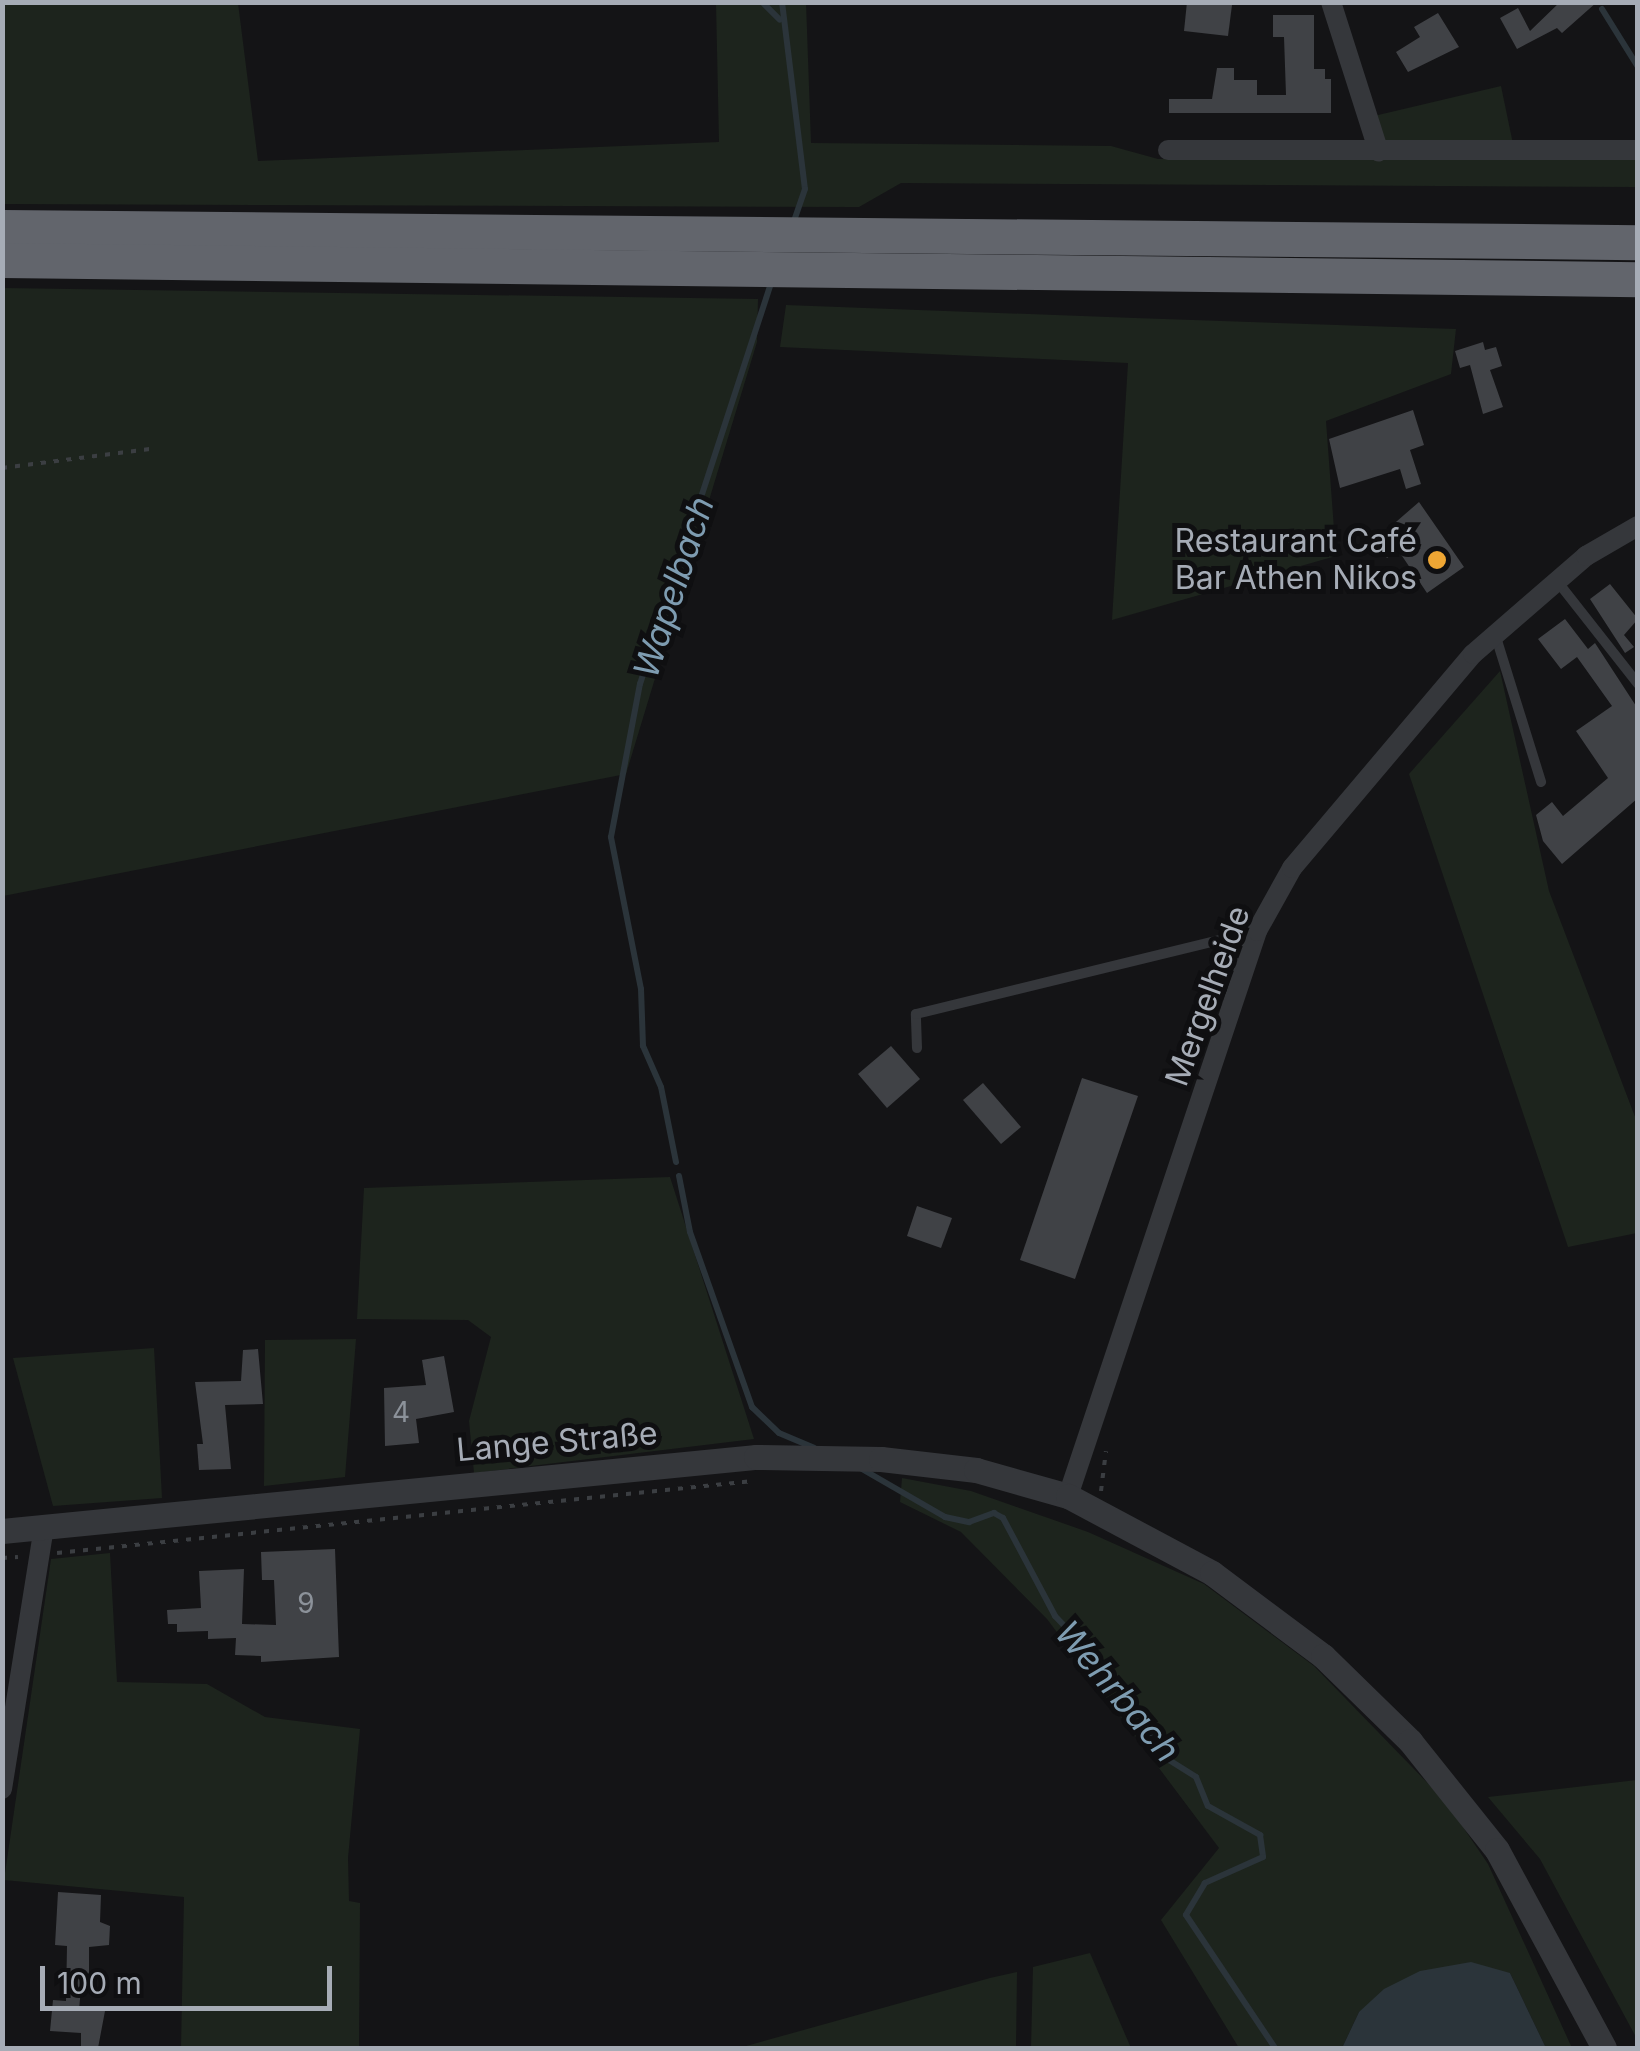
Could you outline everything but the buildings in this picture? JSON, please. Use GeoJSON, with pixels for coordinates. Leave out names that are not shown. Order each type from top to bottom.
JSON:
{"type":"FeatureCollection","features":[{"type":"Feature","properties":{"kind":"highway"},"geometry":{"type":"LineString","coordinates":[[2,228],[726,251],[825,271],[1638,279]]}},
{"type":"Feature","properties":{"kind":"highway"},"geometry":{"type":"LineString","coordinates":[[2,260],[726,251],[854,235],[1638,242]]}},
{"type":"Feature","properties":{"kind":"street"},"geometry":{"type":"LineString","coordinates":[[1330,2],[1379,152]]}},
{"type":"Feature","properties":{"kind":"street"},"geometry":{"type":"LineString","coordinates":[[1168,150],[1638,150]]}},
{"type":"Feature","properties":{"kind":"street","name":"Mergelheide"},"geometry":{"type":"LineString","coordinates":[[1068,1496],[1257,931],[1292,868],[1494,633],[1556,581],[1638,526]]}},
{"type":"Feature","properties":{"kind":"street","name":"Lange Straße"},"geometry":{"type":"LineString","coordinates":[[2,1531],[756,1456],[881,1459],[976,1470],[1068,1496],[1104,1511],[1212,1573],[1324,1656],[1410,1741],[1497,1850],[1604,2048]]}},
{"type":"Feature","properties":{"kind":"street"},"geometry":{"type":"LineString","coordinates":[[2,1789],[44,1527]]}},
{"type":"Feature","properties":{"kind":"lane"},"geometry":{"type":"LineString","coordinates":[[1556,581],[1638,684]]}},
{"type":"Feature","properties":{"kind":"lane"},"geometry":{"type":"LineString","coordinates":[[1494,633],[1541,782]]}},
{"type":"Feature","properties":{"kind":"lane"},"geometry":{"type":"LineString","coordinates":[[916,1048],[916,1014],[1257,931]]}},
{"type":"Feature","properties":{"kind":"path"},"geometry":{"type":"LineString","coordinates":[[2,468],[150,448]]}},
{"type":"Feature","properties":{"kind":"path"},"geometry":{"type":"LineString","coordinates":[[1104,1511],[1106,1450]]}},
{"type":"Feature","properties":{"kind":"path"},"geometry":{"type":"LineString","coordinates":[[40,1554],[631,1495]]}},
{"type":"Feature","properties":{"kind":"shaded area"},"geometry":{"type":"Polygon","coordinates":[[[806,2],[811,143],[1111,146],[1158,159],[1637,158],[1637,187],[901,183],[859,207],[3,204],[2,3],[238,3],[258,161],[719,142],[716,3],[806,2]]]}},
{"type":"Feature","properties":{"kind":"shaded area"},"geometry":{"type":"Polygon","coordinates":[[[1501,86],[1513,144],[1383,141],[1374,116],[1501,86]]]}},
{"type":"Feature","properties":{"kind":"shaded area"},"geometry":{"type":"Polygon","coordinates":[[[3,288],[758,299],[757,342],[626,774],[3,896],[3,288]]]}},
{"type":"Feature","properties":{"kind":"shaded area"},"geometry":{"type":"Polygon","coordinates":[[[786,305],[1456,329],[1451,374],[1326,421],[1336,556],[1112,620],[1128,363],[780,347],[786,305]]]}},
{"type":"Feature","properties":{"kind":"shaded area"},"geometry":{"type":"Polygon","coordinates":[[[1500,671],[1549,891],[1637,1122],[1637,1233],[1568,1247],[1409,774],[1500,671]]]}},
{"type":"Feature","properties":{"kind":"shaded area"},"geometry":{"type":"Polygon","coordinates":[[[670,1177],[754,1439],[474,1473],[469,1421],[491,1337],[468,1320],[357,1319],[364,1188],[670,1177]]]}},
{"type":"Feature","properties":{"kind":"shaded area"},"geometry":{"type":"Polygon","coordinates":[[[356,1339],[345,1477],[264,1486],[265,1340],[356,1339]]]}},
{"type":"Feature","properties":{"kind":"shaded area"},"geometry":{"type":"Polygon","coordinates":[[[154,1348],[162,1498],[53,1506],[13,1358],[154,1348]]]}},
{"type":"Feature","properties":{"kind":"shaded area"},"geometry":{"type":"Polygon","coordinates":[[[902,1478],[971,1491],[1088,1532],[1204,1584],[1314,1666],[1446,1802],[1488,1864],[1572,2048],[1546,2048],[1510,1973],[1359,2012],[1342,2048],[1239,2048],[1161,1920],[1219,1848],[1047,1619],[961,1532],[900,1502],[902,1478]]]}},
{"type":"Feature","properties":{"kind":"shaded area"},"geometry":{"type":"Polygon","coordinates":[[[110,1553],[117,1682],[207,1684],[265,1717],[360,1729],[348,1858],[349,1901],[360,1903],[359,2048],[181,2048],[184,1897],[4,1880],[51,1559],[110,1553]]]}},
{"type":"Feature","properties":{"kind":"shaded area"},"geometry":{"type":"Polygon","coordinates":[[[1638,1780],[1637,2039],[1540,1859],[1488,1797],[1638,1780]]]}},
{"type":"Feature","properties":{"kind":"shaded area"},"geometry":{"type":"Polygon","coordinates":[[[1090,1953],[1131,2048],[1031,2048],[1033,1967],[1090,1953]]]}},
{"type":"Feature","properties":{"kind":"shaded area"},"geometry":{"type":"Polygon","coordinates":[[[1471,1962],[1510,1973],[1546,2048],[1342,2048],[1359,2012],[1384,1989],[1420,1971],[1471,1962]]]}},
{"type":"Feature","properties":{"kind":"shaded area"},"geometry":{"type":"Polygon","coordinates":[[[1017,1972],[1016,2048],[739,2048],[990,1978],[1017,1972]]]}},
{"type":"Feature","properties":{"kind":"waterway","name":"Wapelbach"},"geometry":{"type":"LineString","coordinates":[[762,2],[780,20]]}},
{"type":"Feature","properties":{"kind":"waterway","name":"Wapelbach"},"geometry":{"type":"LineString","coordinates":[[782,2],[805,189],[794,221]]}},
{"type":"Feature","properties":{"kind":"waterway"},"geometry":{"type":"LineString","coordinates":[[1602,9],[1638,67]]}},
{"type":"Feature","properties":{"kind":"waterway","name":"Wapelbach"},"geometry":{"type":"LineString","coordinates":[[676,1162],[661,1087],[643,1046],[641,989],[611,837],[640,684],[772,280]]}},
{"type":"Feature","properties":{"kind":"waterway","name":"Wapelbach"},"geometry":{"type":"LineString","coordinates":[[679,1176],[690,1232],[752,1407],[779,1433],[814,1448]]}},
{"type":"Feature","properties":{"kind":"waterway","name":"Wehrbach"},"geometry":{"type":"LineString","coordinates":[[862,1469],[945,1517],[969,1522],[994,1513],[1003,1518],[1055,1616],[1116,1680],[1169,1760],[1196,1777],[1208,1806],[1260,1835],[1263,1857],[1205,1883],[1186,1915],[1275,2048]]}},
{"type":"Feature","properties":{"kind":"place","name":"Restaurant Café Bar Athen Nikos"},"geometry":{"type":"Point","coordinates":[1437,560]}}]}
